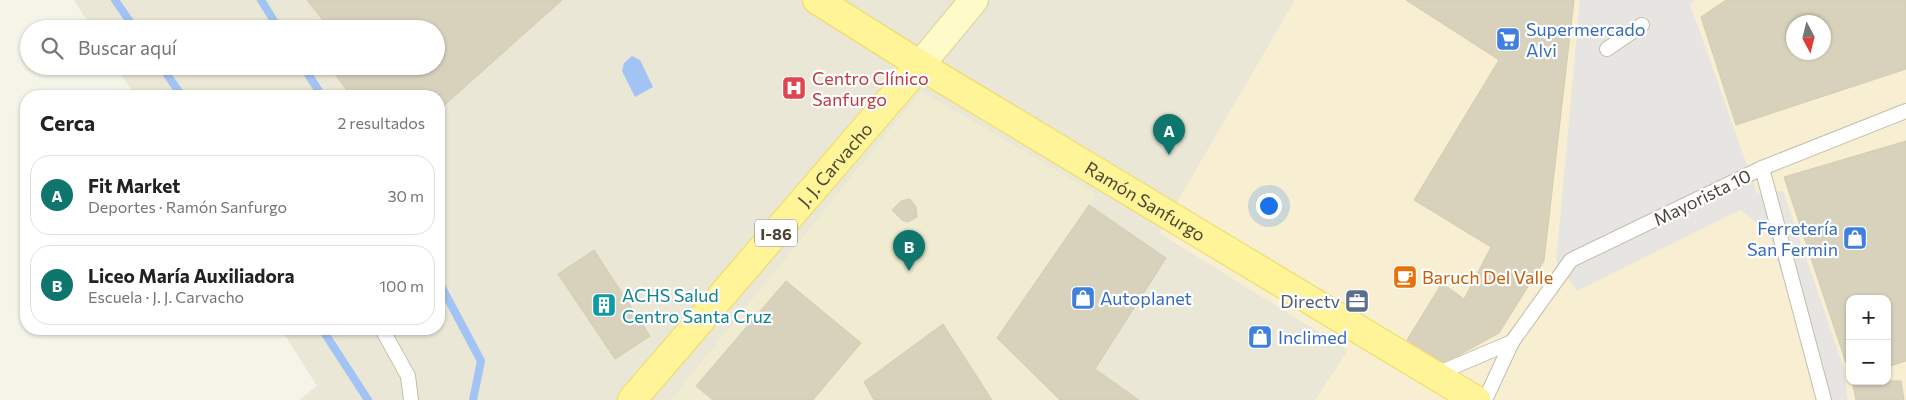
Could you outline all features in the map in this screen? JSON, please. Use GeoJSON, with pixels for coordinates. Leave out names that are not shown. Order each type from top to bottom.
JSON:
{"type":"FeatureCollection","features":[{"type":"Feature","properties":{"kind":"main road","name":"Ramón Sanfurgo"},"geometry":{"type":"LineString","coordinates":[[817,0],[920,65],[1476,400]]}},
{"type":"Feature","properties":{"kind":"main road"},"geometry":{"type":"LineString","coordinates":[[920,65],[974,0]]}},
{"type":"Feature","properties":{"kind":"main road","name":"J. J. Carvacho"},"geometry":{"type":"LineString","coordinates":[[632,400],[920,65]]}},
{"type":"Feature","properties":{"kind":"lane"},"geometry":{"type":"LineString","coordinates":[[1607,49],[1642,25]]}},
{"type":"Feature","properties":{"kind":"lane"},"geometry":{"type":"LineString","coordinates":[[1762,168],[1906,112]]}},
{"type":"Feature","properties":{"kind":"lane","name":"Mayorista 10"},"geometry":{"type":"LineString","coordinates":[[1485,400],[1512,342],[1571,260],[1762,168],[1824,400]]}},
{"type":"Feature","properties":{"kind":"lane"},"geometry":{"type":"LineString","coordinates":[[385,335],[408,376],[411,400]]}},
{"type":"Feature","properties":{"kind":"lane"},"geometry":{"type":"LineString","coordinates":[[1434,375],[1512,342]]}},
{"type":"Feature","properties":{"kind":"shaded area"},"geometry":{"type":"Polygon","coordinates":[[[74,0],[1819,0],[1824,15],[1786,15],[1786,60],[1831,60],[1831,37],[1898,243],[1906,400],[299,400],[317,386],[285,335],[445,335],[445,90],[131,90],[122,75],[445,75],[445,20],[86,20],[74,0]]]}},
{"type":"Feature","properties":{"kind":"shaded area"},"geometry":{"type":"Polygon","coordinates":[[[1295,0],[1906,0],[1906,400],[1315,400],[1348,350],[1159,233],[1295,0]]]}},
{"type":"Feature","properties":{"kind":"shaded area"},"geometry":{"type":"Polygon","coordinates":[[[1580,0],[1696,0],[1690,4],[1757,193],[1783,191],[1843,365],[1848,400],[1821,400],[1768,231],[1740,210],[1577,291],[1556,261],[1580,0]]]}},
{"type":"Feature","properties":{"kind":"shaded area"},"geometry":{"type":"Polygon","coordinates":[[[921,91],[1097,194],[997,338],[1060,400],[671,400],[921,91]]]}},
{"type":"Feature","properties":{"kind":"water"},"geometry":{"type":"Polygon","coordinates":[[[632,56],[640,60],[653,87],[635,97],[622,71],[624,63],[632,56]]]}},
{"type":"Feature","properties":{"kind":"building"},"geometry":{"type":"Polygon","coordinates":[[[307,0],[562,0],[445,105],[445,90],[347,90],[336,75],[445,75],[445,20],[323,20],[307,0]]]}},
{"type":"Feature","properties":{"kind":"building"},"geometry":{"type":"Polygon","coordinates":[[[1406,0],[1574,0],[1544,261],[1499,333],[1443,362],[1407,340],[1442,283],[1464,299],[1491,247],[1414,200],[1499,60],[1406,0]]]}},
{"type":"Feature","properties":{"kind":"building"},"geometry":{"type":"Polygon","coordinates":[[[1726,0],[1906,0],[1906,69],[1736,125],[1701,17],[1726,0]]]}},
{"type":"Feature","properties":{"kind":"building","name":"Ferretería San Fermin"},"geometry":{"type":"Polygon","coordinates":[[[1906,141],[1906,361],[1891,366],[1891,295],[1846,295],[1846,363],[1784,177],[1906,141]]]}},
{"type":"Feature","properties":{"kind":"building"},"geometry":{"type":"Polygon","coordinates":[[[910,199],[916,207],[917,217],[908,222],[902,220],[892,210],[901,201],[910,199]]]}},
{"type":"Feature","properties":{"kind":"building","name":"Autoplanet"},"geometry":{"type":"Polygon","coordinates":[[[1089,205],[1166,258],[1095,369],[1139,400],[1060,400],[997,338],[1089,205]]]}},
{"type":"Feature","properties":{"kind":"building","name":"ACHS Salud Centro Santa Cruz"},"geometry":{"type":"Polygon","coordinates":[[[594,250],[650,336],[615,359],[558,274],[594,250]]]}},
{"type":"Feature","properties":{"kind":"building"},"geometry":{"type":"Polygon","coordinates":[[[786,281],[861,343],[813,400],[713,400],[696,386],[786,281]]]}},
{"type":"Feature","properties":{"kind":"building"},"geometry":{"type":"Polygon","coordinates":[[[943,324],[992,400],[874,400],[864,382],[943,324]]]}},
{"type":"Feature","properties":{"kind":"building"},"geometry":{"type":"Polygon","coordinates":[[[1891,381],[1901,381],[1904,400],[1856,400],[1853,385],[1891,385],[1891,381]]]}},
{"type":"Feature","properties":{"kind":"waterway"},"geometry":{"type":"LineString","coordinates":[[115,0],[129,20]]}},
{"type":"Feature","properties":{"kind":"waterway"},"geometry":{"type":"LineString","coordinates":[[261,0],[273,20]]}},
{"type":"Feature","properties":{"kind":"waterway"},"geometry":{"type":"LineString","coordinates":[[167,75],[178,90]]}},
{"type":"Feature","properties":{"kind":"waterway"},"geometry":{"type":"LineString","coordinates":[[309,75],[318,90]]}},
{"type":"Feature","properties":{"kind":"waterway"},"geometry":{"type":"LineString","coordinates":[[445,293],[481,361],[473,400]]}},
{"type":"Feature","properties":{"kind":"waterway"},"geometry":{"type":"LineString","coordinates":[[326,335],[368,400]]}},
{"type":"Feature","properties":{"kind":"place","name":"Supermercado Alvi"},"geometry":{"type":"Point","coordinates":[1508,39]}},
{"type":"Feature","properties":{"kind":"place","name":"Centro Clínico Sanfurgo"},"geometry":{"type":"Point","coordinates":[794,88]}},
{"type":"Feature","properties":{"kind":"place","name":"Fit Market"},"geometry":{"type":"Point","coordinates":[1169,155]}},
{"type":"Feature","properties":{"kind":"place","name":"Ferretería San Fermin"},"geometry":{"type":"Point","coordinates":[1855,238]}},
{"type":"Feature","properties":{"kind":"place","name":"Liceo María Auxiliadora"},"geometry":{"type":"Point","coordinates":[909,271]}},
{"type":"Feature","properties":{"kind":"place","name":"Baruch Del Valle"},"geometry":{"type":"Point","coordinates":[1405,277]}},
{"type":"Feature","properties":{"kind":"place","name":"Autoplanet"},"geometry":{"type":"Point","coordinates":[1083,298]}},
{"type":"Feature","properties":{"kind":"place","name":"Directv"},"geometry":{"type":"Point","coordinates":[1357,301]}},
{"type":"Feature","properties":{"kind":"place","name":"ACHS Salud Centro Santa Cruz"},"geometry":{"type":"Point","coordinates":[604,305]}},
{"type":"Feature","properties":{"kind":"place","name":"Inclimed"},"geometry":{"type":"Point","coordinates":[1260,337]}}]}
